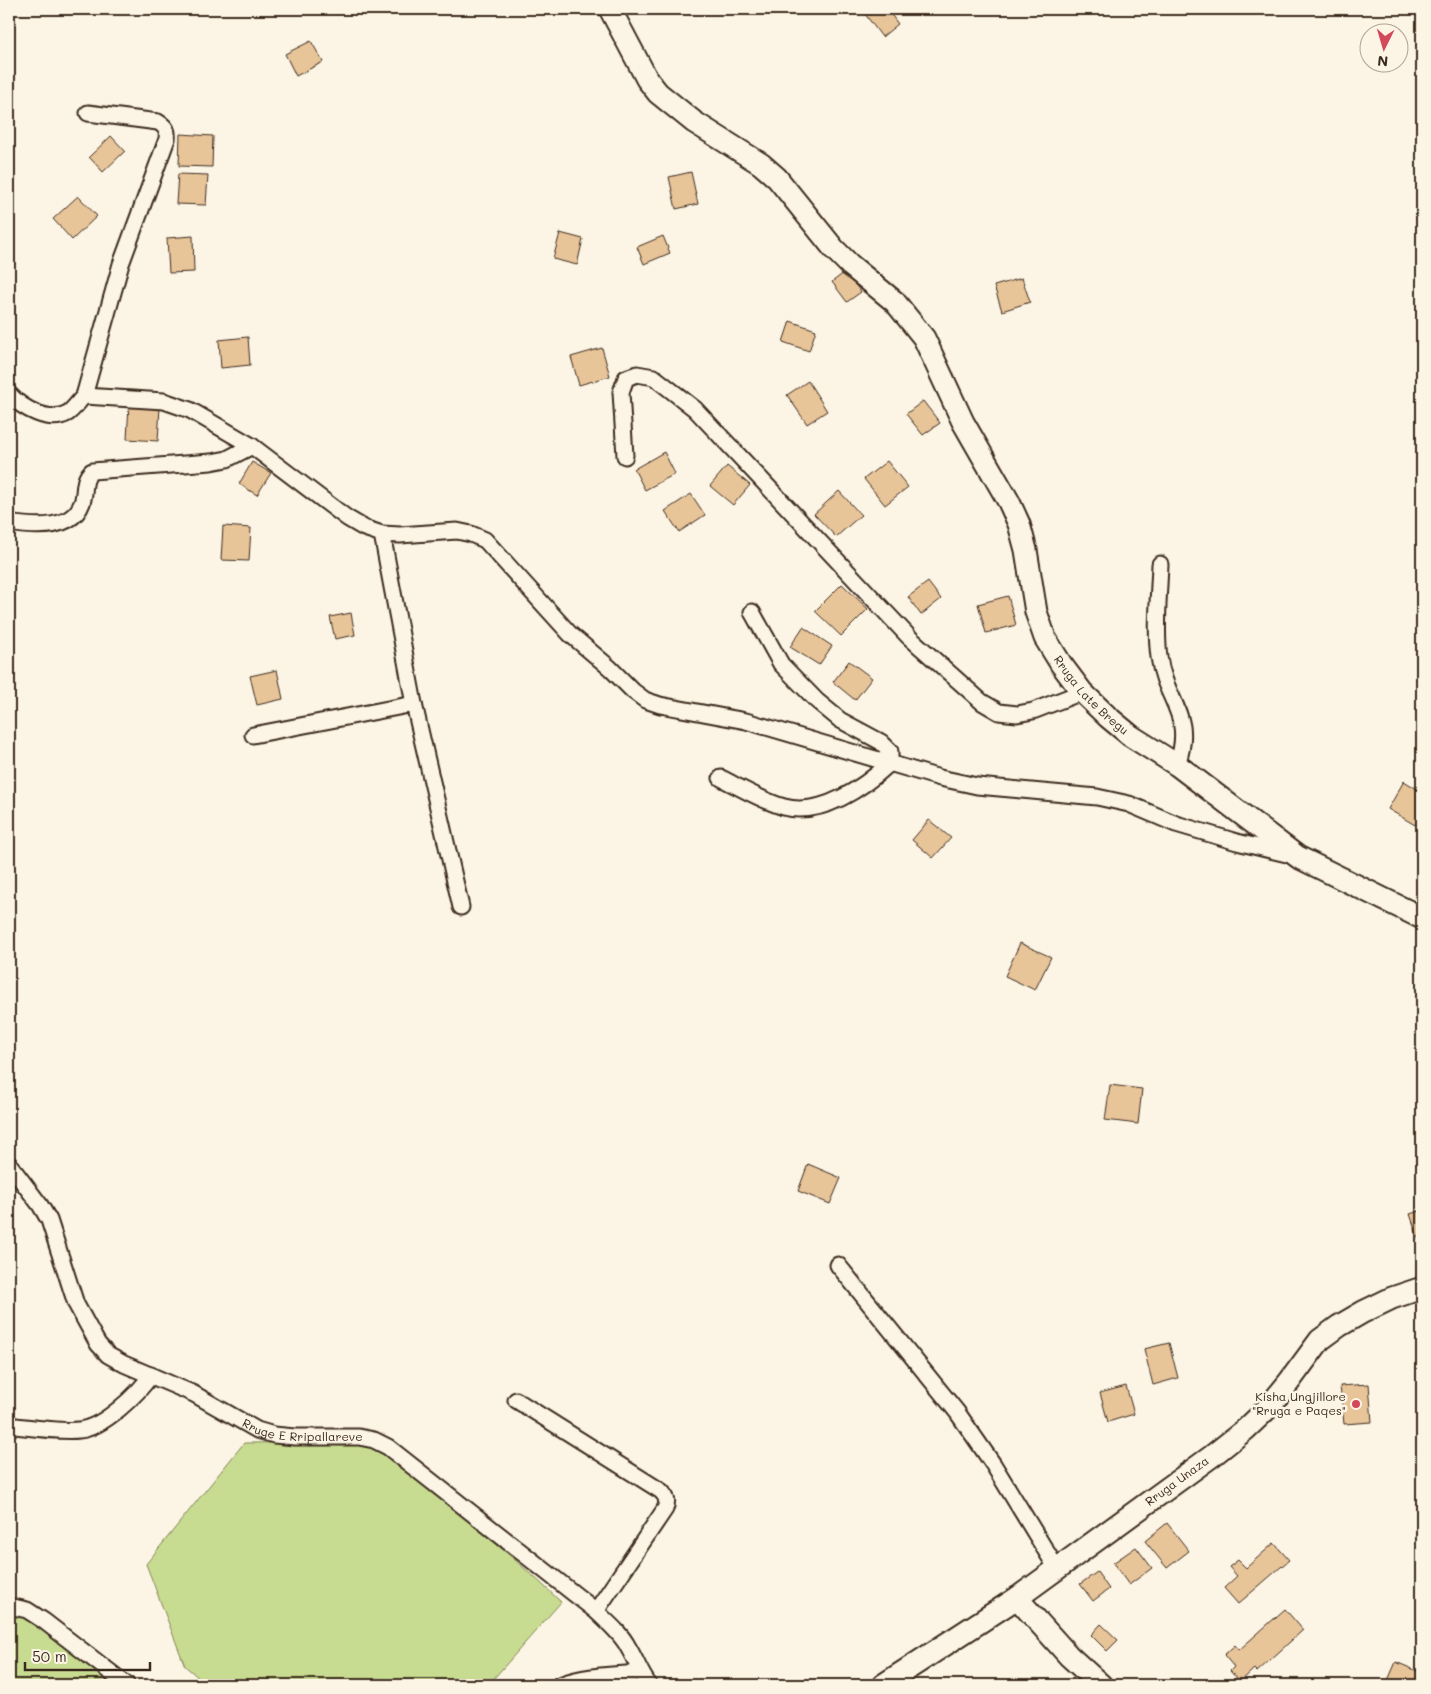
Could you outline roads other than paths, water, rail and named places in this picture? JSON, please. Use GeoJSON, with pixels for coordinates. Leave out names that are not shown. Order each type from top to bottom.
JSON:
{"type":"FeatureCollection","features":[{"type":"Feature","properties":{"kind":"main road","name":"Rruga Late Bregu"},"geometry":{"type":"LineString","coordinates":[[610,9],[636,60],[658,93],[694,122],[761,164],[777,178],[834,249],[850,265],[895,302],[924,338],[963,422],[1009,502],[1019,524],[1026,550],[1036,612],[1045,638],[1082,692],[1108,718],[1131,736],[1177,765],[1298,857],[1422,918]]}},
{"type":"Feature","properties":{"kind":"main road","name":"Rruga Unaza"},"geometry":{"type":"LineString","coordinates":[[884,1685],[1017,1598],[1212,1456],[1266,1410],[1320,1340],[1338,1326],[1392,1298],[1422,1288]]}},
{"type":"Feature","properties":{"kind":"main road"},"geometry":{"type":"LineString","coordinates":[[1017,1598],[1069,1656],[1101,1685]]}},
{"type":"Feature","properties":{"kind":"street"},"geometry":{"type":"LineString","coordinates":[[9,394],[14,400],[30,410],[48,417],[59,417],[69,412],[84,396],[121,264],[168,140],[168,132],[158,122],[88,113]]}},
{"type":"Feature","properties":{"kind":"street"},"geometry":{"type":"LineString","coordinates":[[625,456],[621,392],[626,378],[637,374],[654,377],[695,409],[909,637],[982,702],[998,712],[1017,714],[1033,711],[1082,692]]}},
{"type":"Feature","properties":{"kind":"street"},"geometry":{"type":"LineString","coordinates":[[84,396],[164,401],[190,410],[252,446],[347,518],[364,528],[382,534],[457,531],[485,540],[570,634],[645,700],[660,705],[746,721],[940,778],[977,786],[1097,798],[1129,804],[1176,824],[1298,857]]}},
{"type":"Feature","properties":{"kind":"street"},"geometry":{"type":"LineString","coordinates":[[9,523],[36,526],[52,524],[65,521],[76,514],[82,502],[86,479],[92,470],[211,462],[227,459],[252,446]]}},
{"type":"Feature","properties":{"kind":"street"},"geometry":{"type":"LineString","coordinates":[[382,534],[414,704],[461,906]]}},
{"type":"Feature","properties":{"kind":"street"},"geometry":{"type":"LineString","coordinates":[[1160,564],[1158,642],[1160,660],[1183,726],[1183,741],[1177,765]]}},
{"type":"Feature","properties":{"kind":"street"},"geometry":{"type":"LineString","coordinates":[[752,612],[781,664],[817,701],[840,720],[882,742],[890,751],[890,763]]}},
{"type":"Feature","properties":{"kind":"street"},"geometry":{"type":"LineString","coordinates":[[252,735],[414,704]]}},
{"type":"Feature","properties":{"kind":"street"},"geometry":{"type":"LineString","coordinates":[[721,778],[774,803],[800,809],[814,807],[839,799],[859,788],[890,763]]}},
{"type":"Feature","properties":{"kind":"street","name":"Rruge E Rripallareve"},"geometry":{"type":"LineString","coordinates":[[9,1164],[49,1220],[76,1304],[98,1344],[108,1355],[194,1394],[257,1430],[274,1435],[295,1437],[359,1437],[374,1440],[388,1447],[596,1611],[628,1645],[645,1679]]}},
{"type":"Feature","properties":{"kind":"street"},"geometry":{"type":"LineString","coordinates":[[838,1265],[957,1412],[993,1464],[1057,1568]]}},
{"type":"Feature","properties":{"kind":"street"},"geometry":{"type":"LineString","coordinates":[[16,1426],[79,1430],[95,1425],[123,1406],[151,1375]]}},
{"type":"Feature","properties":{"kind":"street"},"geometry":{"type":"LineString","coordinates":[[516,1400],[666,1496],[667,1503],[665,1509],[596,1611]]}},
{"type":"Feature","properties":{"kind":"street"},"geometry":{"type":"LineString","coordinates":[[9,1606],[27,1610],[39,1617],[127,1685]]}},
{"type":"Feature","properties":{"kind":"street"},"geometry":{"type":"LineString","coordinates":[[559,1685],[596,1676],[645,1679]]}},
{"type":"Feature","properties":{"kind":"place","name":"Kisha Ungjillore \"Rruga e Paqes\""},"geometry":{"type":"Point","coordinates":[1356,1404]}}]}
